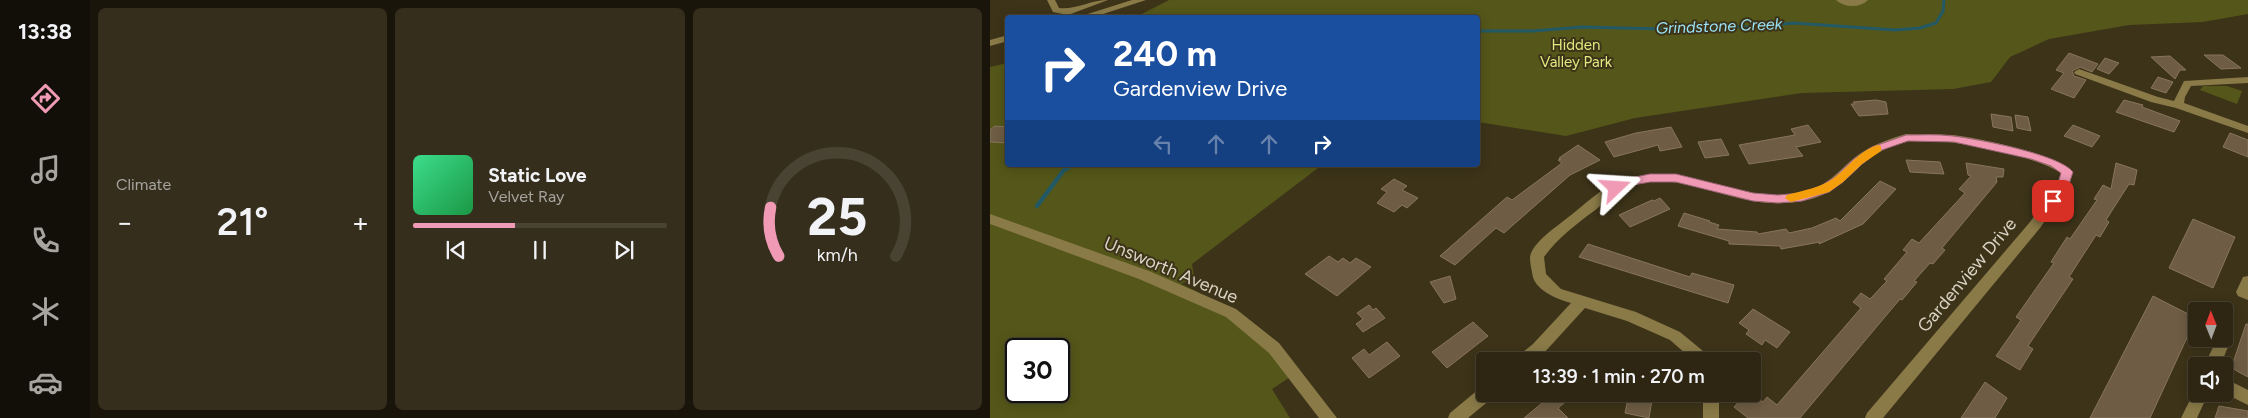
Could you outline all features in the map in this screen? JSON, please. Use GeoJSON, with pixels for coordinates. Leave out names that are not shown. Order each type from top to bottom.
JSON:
{"type":"FeatureCollection","features":[{"type":"Feature","properties":{"kind":"street"},"geometry":{"type":"LineString","coordinates":[[1051,0],[1056,10],[1068,12],[1104,0]]}},
{"type":"Feature","properties":{"kind":"street"},"geometry":{"type":"LineString","coordinates":[[1090,15],[1142,0]]}},
{"type":"Feature","properties":{"kind":"street"},"geometry":{"type":"LineString","coordinates":[[1840,0],[1852,3],[1859,3],[1864,0]]}},
{"type":"Feature","properties":{"kind":"street"},"geometry":{"type":"LineString","coordinates":[[990,43],[1005,39]]}},
{"type":"Feature","properties":{"kind":"street"},"geometry":{"type":"LineString","coordinates":[[2079,72],[2155,100],[2179,105],[2247,127]]}},
{"type":"Feature","properties":{"kind":"street"},"geometry":{"type":"LineString","coordinates":[[2179,105],[2180,97],[2188,83],[2248,80]]}},
{"type":"Feature","properties":{"kind":"street","name":"Gardenview Drive"},"geometry":{"type":"LineString","coordinates":[[1694,352],[1676,336],[1631,316],[1556,293],[1539,276],[1537,256],[1552,237],[1578,215],[1625,182],[1650,178],[1676,178],[1753,197],[1778,199],[1802,197],[1825,189],[1839,180],[1858,161],[1876,149],[1906,138],[1962,141],[2033,156],[2055,164],[2067,172],[2062,188],[2035,226],[1873,418]]}},
{"type":"Feature","properties":{"kind":"street","name":"Unsworth Avenue"},"geometry":{"type":"LineString","coordinates":[[995,220],[1144,275],[1231,313],[1274,348],[1330,418]]}},
{"type":"Feature","properties":{"kind":"street"},"geometry":{"type":"LineString","coordinates":[[2248,282],[2243,292],[2248,294]]}},
{"type":"Feature","properties":{"kind":"street"},"geometry":{"type":"LineString","coordinates":[[1534,352],[1582,301]]}},
{"type":"Feature","properties":{"kind":"street"},"geometry":{"type":"LineString","coordinates":[[2233,390],[2248,398]]}},
{"type":"Feature","properties":{"kind":"street"},"geometry":{"type":"LineString","coordinates":[[1456,418],[1476,402]]}},
{"type":"Feature","properties":{"kind":"street"},"geometry":{"type":"LineString","coordinates":[[1711,402],[1711,418]]}},
{"type":"Feature","properties":{"kind":"street"},"geometry":{"type":"LineString","coordinates":[[2189,418],[2196,402]]}},
{"type":"Feature","properties":{"kind":"green space","name":"Hidden Valley Park"},"geometry":{"type":"Polygon","coordinates":[[[1169,0],[2248,0],[2248,14],[2203,22],[2129,25],[2049,39],[2010,57],[1991,82],[1953,89],[1802,93],[1635,118],[1566,136],[1480,122],[1480,15],[1140,15],[1169,0]]]}},
{"type":"Feature","properties":{"kind":"green space"},"geometry":{"type":"Polygon","coordinates":[[[1005,63],[1005,167],[1319,167],[1192,264],[1194,277],[1181,284],[1198,292],[1298,372],[1272,389],[1290,418],[990,418],[990,67],[1005,63]]]}},
{"type":"Feature","properties":{"kind":"green space"},"geometry":{"type":"Polygon","coordinates":[[[2203,86],[2227,86],[2242,91],[2237,104],[2200,90],[2203,86]]]}},
{"type":"Feature","properties":{"kind":"building"},"geometry":{"type":"Polygon","coordinates":[[[2069,53],[2098,64],[2092,72],[2080,67],[2072,71],[2074,76],[2086,80],[2074,98],[2051,89],[2064,73],[2056,70],[2069,53]]]}},
{"type":"Feature","properties":{"kind":"building"},"geometry":{"type":"Polygon","coordinates":[[[2204,55],[2223,55],[2241,68],[2221,69],[2204,55]]]}},
{"type":"Feature","properties":{"kind":"building"},"geometry":{"type":"Polygon","coordinates":[[[2170,56],[2186,70],[2180,70],[2175,79],[2151,57],[2170,56]]]}},
{"type":"Feature","properties":{"kind":"building"},"geometry":{"type":"Polygon","coordinates":[[[2105,58],[2119,63],[2109,74],[2097,69],[2105,58]]]}},
{"type":"Feature","properties":{"kind":"building"},"geometry":{"type":"Polygon","coordinates":[[[2158,77],[2173,82],[2166,93],[2151,88],[2158,77]]]}},
{"type":"Feature","properties":{"kind":"building"},"geometry":{"type":"Polygon","coordinates":[[[1876,100],[1886,102],[1888,114],[1859,116],[1851,104],[1855,104],[1853,102],[1876,100]]]}},
{"type":"Feature","properties":{"kind":"building"},"geometry":{"type":"Polygon","coordinates":[[[2124,100],[2143,105],[2142,107],[2180,121],[2174,132],[2116,112],[2124,100]]]}},
{"type":"Feature","properties":{"kind":"building"},"geometry":{"type":"Polygon","coordinates":[[[1991,114],[2011,117],[2013,131],[1993,127],[1991,114]]]}},
{"type":"Feature","properties":{"kind":"building"},"geometry":{"type":"Polygon","coordinates":[[[2015,115],[2028,117],[2031,131],[2017,128],[2015,115]]]}},
{"type":"Feature","properties":{"kind":"building"},"geometry":{"type":"Polygon","coordinates":[[[1808,125],[1821,142],[1796,147],[1803,156],[1749,164],[1739,145],[1795,135],[1791,129],[1808,125]]]}},
{"type":"Feature","properties":{"kind":"building"},"geometry":{"type":"Polygon","coordinates":[[[2073,125],[2100,136],[2092,147],[2064,136],[2073,125]]]}},
{"type":"Feature","properties":{"kind":"building"},"geometry":{"type":"Polygon","coordinates":[[[995,126],[1005,127],[1005,143],[990,142],[990,130],[995,126]]]}},
{"type":"Feature","properties":{"kind":"building"},"geometry":{"type":"Polygon","coordinates":[[[1671,127],[1682,147],[1660,151],[1658,145],[1614,157],[1605,142],[1636,133],[1671,127]]]}},
{"type":"Feature","properties":{"kind":"building"},"geometry":{"type":"Polygon","coordinates":[[[2230,133],[2248,140],[2248,157],[2223,147],[2230,133]]]}},
{"type":"Feature","properties":{"kind":"building"},"geometry":{"type":"Polygon","coordinates":[[[1721,139],[1729,155],[1705,158],[1698,142],[1721,139]]]}},
{"type":"Feature","properties":{"kind":"building"},"geometry":{"type":"Polygon","coordinates":[[[1578,145],[1600,160],[1570,175],[1504,233],[1496,228],[1455,265],[1440,256],[1507,197],[1512,200],[1562,163],[1558,160],[1561,159],[1559,158],[1578,145]]]}},
{"type":"Feature","properties":{"kind":"building"},"geometry":{"type":"Polygon","coordinates":[[[1906,160],[1940,162],[1944,174],[1910,172],[1906,160]]]}},
{"type":"Feature","properties":{"kind":"building"},"geometry":{"type":"Polygon","coordinates":[[[1966,163],[2004,169],[2003,177],[1996,177],[1997,182],[1942,248],[1945,250],[1914,281],[1917,282],[1902,300],[1900,299],[1800,418],[1748,418],[1734,407],[1739,402],[1763,402],[1767,397],[1777,405],[1861,308],[1853,302],[1861,293],[1870,299],[1887,281],[1884,279],[1907,252],[1903,250],[1912,239],[1919,243],[1965,193],[1959,189],[1971,176],[1968,175],[1966,163]]]}},
{"type":"Feature","properties":{"kind":"building"},"geometry":{"type":"Polygon","coordinates":[[[2116,163],[2137,170],[2134,185],[2129,184],[2106,220],[2109,222],[2100,237],[2096,235],[2069,277],[2073,279],[2028,346],[2033,349],[2020,370],[1996,356],[2021,320],[2016,317],[2054,263],[2051,262],[2067,237],[2070,239],[2097,200],[2094,199],[2103,185],[2111,189],[2116,163]]]}},
{"type":"Feature","properties":{"kind":"building"},"geometry":{"type":"Polygon","coordinates":[[[1394,179],[1407,186],[1402,190],[1418,198],[1407,208],[1402,205],[1394,212],[1377,203],[1387,192],[1381,189],[1394,179]]]}},
{"type":"Feature","properties":{"kind":"building"},"geometry":{"type":"Polygon","coordinates":[[[1880,181],[1896,189],[1863,224],[1819,244],[1820,242],[1781,249],[1780,246],[1729,244],[1729,241],[1678,226],[1684,213],[1719,225],[1717,229],[1757,232],[1758,234],[1786,229],[1789,233],[1812,228],[1836,218],[1840,221],[1880,181]]]}},
{"type":"Feature","properties":{"kind":"building"},"geometry":{"type":"Polygon","coordinates":[[[1660,198],[1670,209],[1630,227],[1619,215],[1652,200],[1660,198]]]}},
{"type":"Feature","properties":{"kind":"building"},"geometry":{"type":"Polygon","coordinates":[[[2193,219],[2235,237],[2213,288],[2169,268],[2193,219]]]}},
{"type":"Feature","properties":{"kind":"building"},"geometry":{"type":"Polygon","coordinates":[[[1588,244],[1690,277],[1692,273],[1734,285],[1728,303],[1579,257],[1588,244]]]}},
{"type":"Feature","properties":{"kind":"building"},"geometry":{"type":"Polygon","coordinates":[[[1329,256],[1338,262],[1343,258],[1350,263],[1356,258],[1371,267],[1337,296],[1305,274],[1329,256]]]}},
{"type":"Feature","properties":{"kind":"building"},"geometry":{"type":"Polygon","coordinates":[[[1450,276],[1456,299],[1444,303],[1430,282],[1450,276]]]}},
{"type":"Feature","properties":{"kind":"building"},"geometry":{"type":"Polygon","coordinates":[[[2153,296],[2188,314],[2188,335],[2150,418],[2090,418],[2153,296]]]}},
{"type":"Feature","properties":{"kind":"building"},"geometry":{"type":"Polygon","coordinates":[[[1369,305],[1373,310],[1376,308],[1385,318],[1363,332],[1356,324],[1363,319],[1357,313],[1369,305]]]}},
{"type":"Feature","properties":{"kind":"building"},"geometry":{"type":"Polygon","coordinates":[[[1753,309],[1790,332],[1777,348],[1765,340],[1762,345],[1746,334],[1749,330],[1739,323],[1753,309]]]}},
{"type":"Feature","properties":{"kind":"building"},"geometry":{"type":"Polygon","coordinates":[[[1473,322],[1488,336],[1447,368],[1432,352],[1473,322]]]}},
{"type":"Feature","properties":{"kind":"building"},"geometry":{"type":"Polygon","coordinates":[[[2246,324],[2248,324],[2248,377],[2235,370],[2233,363],[2246,324]]]}},
{"type":"Feature","properties":{"kind":"building"},"geometry":{"type":"Polygon","coordinates":[[[1387,342],[1400,356],[1369,378],[1352,358],[1364,349],[1369,355],[1387,342]]]}},
{"type":"Feature","properties":{"kind":"building"},"geometry":{"type":"Polygon","coordinates":[[[1985,382],[2007,398],[1995,418],[1961,418],[1985,382]]]}},
{"type":"Feature","properties":{"kind":"building"},"geometry":{"type":"Polygon","coordinates":[[[1543,402],[1565,402],[1558,408],[1568,418],[1524,418],[1543,402]]]}},
{"type":"Feature","properties":{"kind":"building"},"geometry":{"type":"Polygon","coordinates":[[[1627,402],[1652,402],[1649,418],[1625,413],[1627,402]]]}},
{"type":"Feature","properties":{"kind":"building"},"geometry":{"type":"Polygon","coordinates":[[[2219,406],[2248,411],[2248,418],[2215,418],[2219,406]]]}},
{"type":"Feature","properties":{"kind":"waterway","name":"Grindstone Creek"},"geometry":{"type":"LineString","coordinates":[[1480,31],[1533,31],[1582,27],[1664,29],[1701,26],[1750,27],[1793,23],[1895,30],[1920,28],[1936,23],[1943,11],[1944,0]]}},
{"type":"Feature","properties":{"kind":"waterway","name":"Grindstone Creek"},"geometry":{"type":"LineString","coordinates":[[1037,206],[1064,170],[1069,167]]}},
{"type":"Feature","properties":{"kind":"slow traffic"},"geometry":{"type":"LineString","coordinates":[[1791,198],[1802,197],[1825,189],[1839,180],[1858,161],[1878,148]]}},
{"type":"Feature","properties":{"kind":"route"},"geometry":{"type":"LineString","coordinates":[[1616,188],[1625,182],[1650,178],[1676,178],[1753,197],[1778,199],[1802,197],[1825,189],[1839,180],[1858,161],[1876,149],[1906,138],[1930,138],[1954,139],[2033,156],[2055,164],[2067,172],[2062,188],[2053,201]]}}]}
